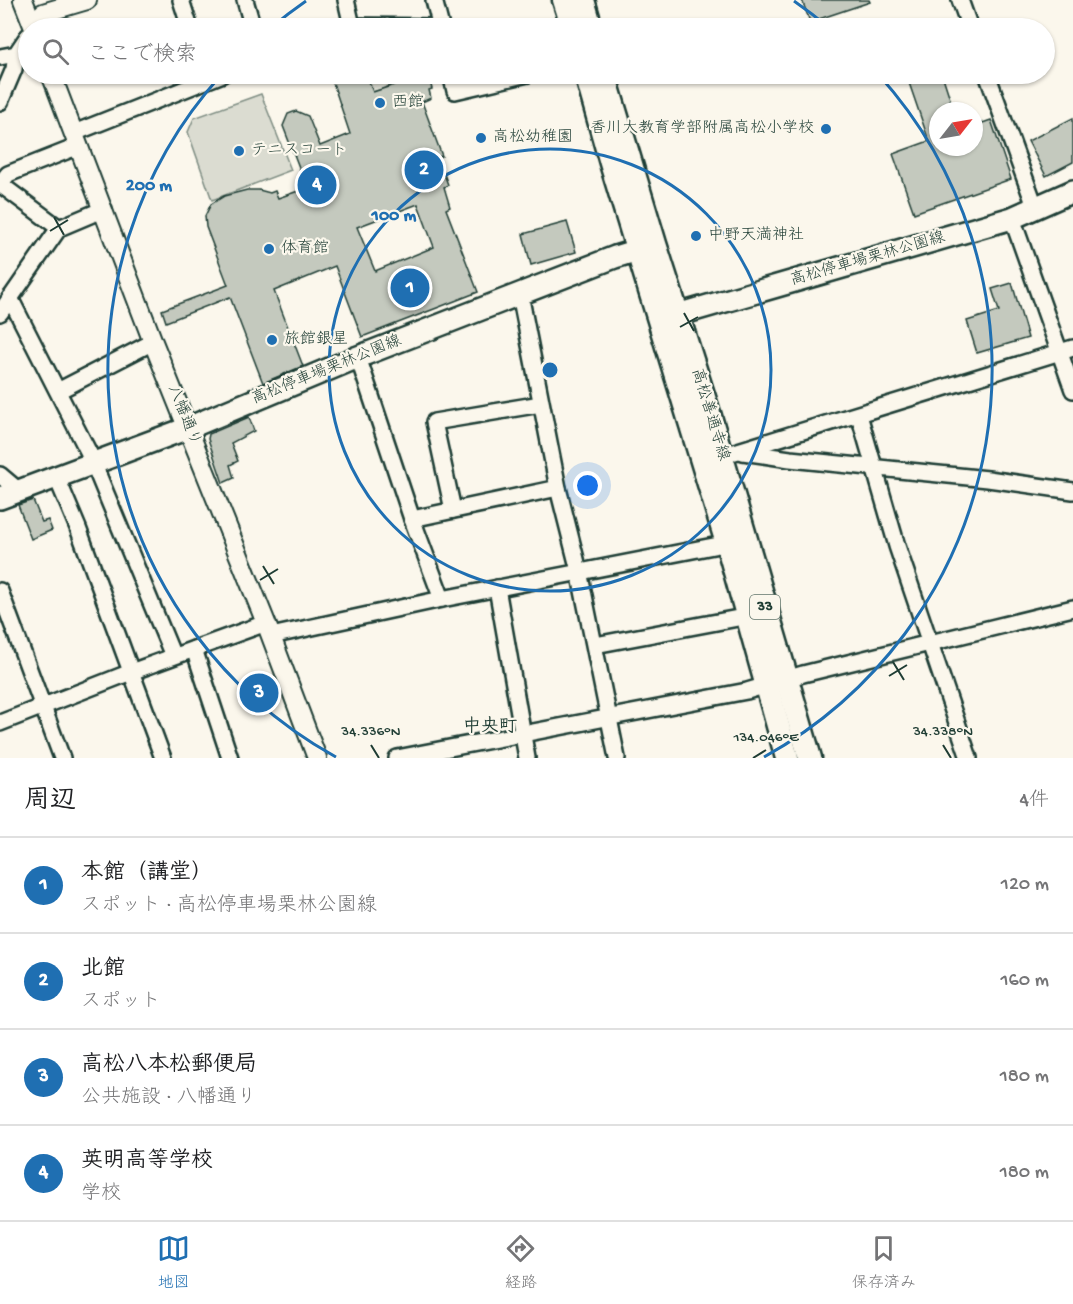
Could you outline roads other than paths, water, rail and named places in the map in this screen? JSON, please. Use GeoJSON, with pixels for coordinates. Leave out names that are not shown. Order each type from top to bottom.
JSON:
{"type":"FeatureCollection","features":[{"type":"Feature","properties":{"kind":"main road"},"geometry":{"type":"LineString","coordinates":[[564,0],[570,18]]}},
{"type":"Feature","properties":{"kind":"main road"},"geometry":{"type":"LineString","coordinates":[[583,0],[588,18]]}},
{"type":"Feature","properties":{"kind":"main road","name":"高松善通寺線"},"geometry":{"type":"LineString","coordinates":[[589,84],[669,317],[721,456],[736,542],[776,681],[810,758]]}},
{"type":"Feature","properties":{"kind":"main road","name":"高松善通寺線"},"geometry":{"type":"LineString","coordinates":[[606,84],[646,247]]}},
{"type":"Feature","properties":{"kind":"main road","name":"高松停車場栗林公園線"},"geometry":{"type":"LineString","coordinates":[[669,317],[1012,218],[1073,191]]}},
{"type":"Feature","properties":{"kind":"main road","name":"高松停車場栗林公園線"},"geometry":{"type":"LineString","coordinates":[[10,495],[188,428],[358,357],[646,247]]}},
{"type":"Feature","properties":{"kind":"main road","name":"高松善通寺線"},"geometry":{"type":"LineString","coordinates":[[776,681],[787,758]]}},
{"type":"Feature","properties":{"kind":"street"},"geometry":{"type":"LineString","coordinates":[[23,0],[30,18]]}},
{"type":"Feature","properties":{"kind":"street"},"geometry":{"type":"LineString","coordinates":[[40,18],[43,13],[87,0]]}},
{"type":"Feature","properties":{"kind":"street"},"geometry":{"type":"LineString","coordinates":[[181,0],[187,18]]}},
{"type":"Feature","properties":{"kind":"street"},"geometry":{"type":"LineString","coordinates":[[244,0],[250,18]]}},
{"type":"Feature","properties":{"kind":"street"},"geometry":{"type":"LineString","coordinates":[[346,0],[348,18]]}},
{"type":"Feature","properties":{"kind":"street"},"geometry":{"type":"LineString","coordinates":[[434,0],[438,18]]}},
{"type":"Feature","properties":{"kind":"street"},"geometry":{"type":"LineString","coordinates":[[960,0],[966,18]]}},
{"type":"Feature","properties":{"kind":"street"},"geometry":{"type":"LineString","coordinates":[[0,102],[14,69],[18,51]]}},
{"type":"Feature","properties":{"kind":"street"},"geometry":{"type":"LineString","coordinates":[[0,57],[16,54]]}},
{"type":"Feature","properties":{"kind":"street","name":"八幡通り"},"geometry":{"type":"LineString","coordinates":[[55,84],[153,342],[269,629],[317,758]]}},
{"type":"Feature","properties":{"kind":"street"},"geometry":{"type":"LineString","coordinates":[[59,228],[0,184],[8,174],[191,84]]}},
{"type":"Feature","properties":{"kind":"street"},"geometry":{"type":"LineString","coordinates":[[453,84],[455,91],[485,84]]}},
{"type":"Feature","properties":{"kind":"street"},"geometry":{"type":"LineString","coordinates":[[991,84],[1036,209]]}},
{"type":"Feature","properties":{"kind":"street"},"geometry":{"type":"LineString","coordinates":[[0,313],[59,228],[104,209]]}},
{"type":"Feature","properties":{"kind":"street"},"geometry":{"type":"LineString","coordinates":[[1012,218],[1066,351],[1073,390]]}},
{"type":"Feature","properties":{"kind":"street"},"geometry":{"type":"LineString","coordinates":[[520,294],[558,488],[579,571],[617,758]]}},
{"type":"Feature","properties":{"kind":"street"},"geometry":{"type":"LineString","coordinates":[[10,298],[93,464],[173,656]]}},
{"type":"Feature","properties":{"kind":"street"},"geometry":{"type":"LineString","coordinates":[[58,391],[153,342]]}},
{"type":"Feature","properties":{"kind":"street"},"geometry":{"type":"LineString","coordinates":[[721,456],[1066,351]]}},
{"type":"Feature","properties":{"kind":"street"},"geometry":{"type":"LineString","coordinates":[[358,357],[412,519],[442,599]]}},
{"type":"Feature","properties":{"kind":"street"},"geometry":{"type":"LineString","coordinates":[[453,510],[434,422],[541,404]]}},
{"type":"Feature","properties":{"kind":"street"},"geometry":{"type":"LineString","coordinates":[[859,415],[897,546],[969,758]]}},
{"type":"Feature","properties":{"kind":"street"},"geometry":{"type":"LineString","coordinates":[[721,456],[988,479],[1073,491]]}},
{"type":"Feature","properties":{"kind":"street"},"geometry":{"type":"LineString","coordinates":[[0,475],[10,495]]}},
{"type":"Feature","properties":{"kind":"street"},"geometry":{"type":"LineString","coordinates":[[57,478],[78,528],[163,758]]}},
{"type":"Feature","properties":{"kind":"street"},"geometry":{"type":"LineString","coordinates":[[412,519],[558,488]]}},
{"type":"Feature","properties":{"kind":"street"},"geometry":{"type":"LineString","coordinates":[[0,723],[173,656],[269,629],[442,599],[736,542]]}},
{"type":"Feature","properties":{"kind":"street"},"geometry":{"type":"LineString","coordinates":[[497,588],[526,758]]}},
{"type":"Feature","properties":{"kind":"street"},"geometry":{"type":"LineString","coordinates":[[0,591],[62,758]]}},
{"type":"Feature","properties":{"kind":"street"},"geometry":{"type":"LineString","coordinates":[[396,758],[747,691],[776,681],[1073,608]]}},
{"type":"Feature","properties":{"kind":"street"},"geometry":{"type":"LineString","coordinates":[[595,645],[757,615]]}},
{"type":"Feature","properties":{"kind":"street"},"geometry":{"type":"LineString","coordinates":[[194,649],[230,758]]}},
{"type":"Feature","properties":{"kind":"place","name":"西館"},"geometry":{"type":"Point","coordinates":[380,103]}},
{"type":"Feature","properties":{"kind":"place","name":"香川大教育学部附属高松小学校"},"geometry":{"type":"Point","coordinates":[826,129]}},
{"type":"Feature","properties":{"kind":"place","name":"高松幼稚園"},"geometry":{"type":"Point","coordinates":[481,138]}},
{"type":"Feature","properties":{"kind":"place","name":"テニスコート"},"geometry":{"type":"Point","coordinates":[239,151]}},
{"type":"Feature","properties":{"kind":"place","name":"北館"},"geometry":{"type":"Point","coordinates":[424,170]}},
{"type":"Feature","properties":{"kind":"place","name":"英明高等学校"},"geometry":{"type":"Point","coordinates":[317,185]}},
{"type":"Feature","properties":{"kind":"place","name":"中野天満神社"},"geometry":{"type":"Point","coordinates":[696,236]}},
{"type":"Feature","properties":{"kind":"place","name":"体育館"},"geometry":{"type":"Point","coordinates":[269,249]}},
{"type":"Feature","properties":{"kind":"place","name":"本館（講堂）"},"geometry":{"type":"Point","coordinates":[410,288]}},
{"type":"Feature","properties":{"kind":"place","name":"旅館銀星"},"geometry":{"type":"Point","coordinates":[272,340]}},
{"type":"Feature","properties":{"kind":"place","name":"高松八本松郵便局"},"geometry":{"type":"Point","coordinates":[259,693]}},
{"type":"Feature","properties":{"kind":"district","name":"中央町"},"geometry":{"type":"Point","coordinates":[490,727]}}]}
